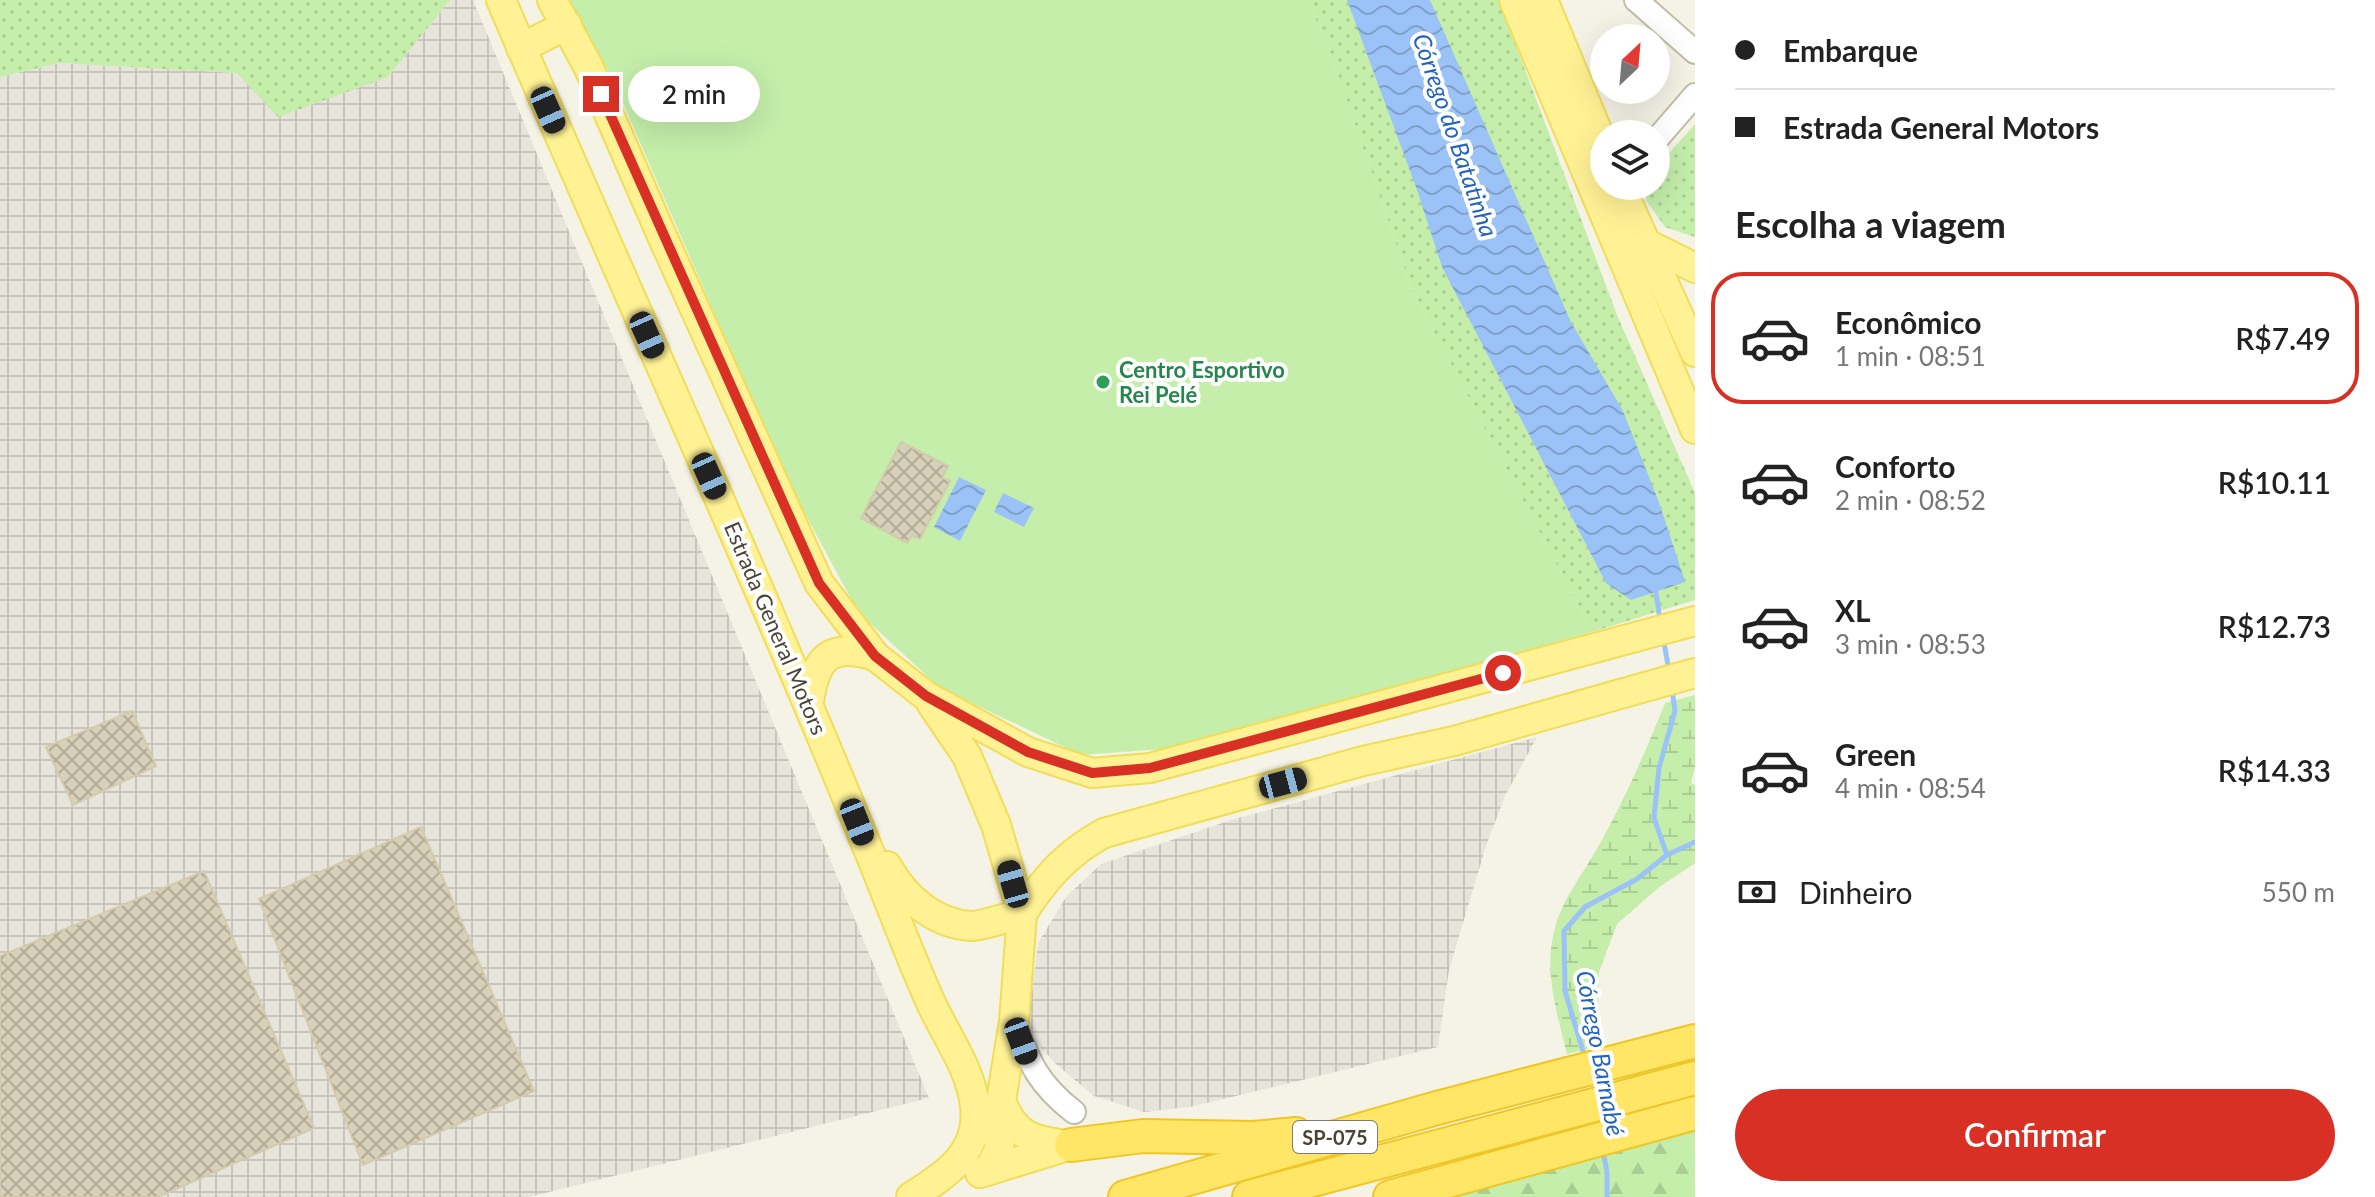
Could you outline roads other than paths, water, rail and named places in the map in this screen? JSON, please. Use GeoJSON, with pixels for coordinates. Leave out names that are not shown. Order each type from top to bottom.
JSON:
{"type":"FeatureCollection","features":[{"type":"Feature","properties":{"kind":"highway","name":"SP-075"},"geometry":{"type":"LineString","coordinates":[[1125,1197],[1437,1108],[1695,1041]]}},
{"type":"Feature","properties":{"kind":"highway","name":"SP-075"},"geometry":{"type":"LineString","coordinates":[[1249,1197],[1695,1078]]}},
{"type":"Feature","properties":{"kind":"highway"},"geometry":{"type":"LineString","coordinates":[[1071,1145],[1143,1136],[1253,1138],[1296,1134],[1437,1108]]}},
{"type":"Feature","properties":{"kind":"highway"},"geometry":{"type":"LineString","coordinates":[[1390,1197],[1695,1113]]}},
{"type":"Feature","properties":{"kind":"main road","name":"Estrada General Motors"},"geometry":{"type":"LineString","coordinates":[[501,0],[809,701],[931,1004],[964,1069],[975,1105],[973,1136],[968,1149],[952,1170],[911,1197]]}},
{"type":"Feature","properties":{"kind":"main road"},"geometry":{"type":"LineString","coordinates":[[552,0],[588,66],[819,583],[875,656],[926,696],[1028,752],[1092,773],[1150,768],[1695,621]]}},
{"type":"Feature","properties":{"kind":"main road"},"geometry":{"type":"LineString","coordinates":[[1514,0],[1590,148]]}},
{"type":"Feature","properties":{"kind":"main road"},"geometry":{"type":"LineString","coordinates":[[1543,0],[1593,120]]}},
{"type":"Feature","properties":{"kind":"main road"},"geometry":{"type":"LineString","coordinates":[[521,48],[567,25]]}},
{"type":"Feature","properties":{"kind":"main road"},"geometry":{"type":"LineString","coordinates":[[1614,200],[1643,303],[1695,429]]}},
{"type":"Feature","properties":{"kind":"main road"},"geometry":{"type":"LineString","coordinates":[[1618,200],[1649,245],[1695,352]]}},
{"type":"Feature","properties":{"kind":"main road"},"geometry":{"type":"LineString","coordinates":[[1649,245],[1695,270]]}},
{"type":"Feature","properties":{"kind":"main road"},"geometry":{"type":"LineString","coordinates":[[1643,303],[1669,291]]}},
{"type":"Feature","properties":{"kind":"main road"},"geometry":{"type":"LineString","coordinates":[[809,701],[817,666],[826,656],[855,650],[875,656]]}},
{"type":"Feature","properties":{"kind":"main road"},"geometry":{"type":"LineString","coordinates":[[847,796],[891,873],[918,906],[940,918],[974,926],[1022,914],[1060,862],[1079,846],[1104,833],[1363,761],[1454,741],[1695,673]]}},
{"type":"Feature","properties":{"kind":"main road"},"geometry":{"type":"LineString","coordinates":[[926,696],[967,756],[996,825],[1022,914],[1014,1021],[1001,1101],[999,1150],[988,1171]]}},
{"type":"Feature","properties":{"kind":"main road"},"geometry":{"type":"LineString","coordinates":[[1001,1101],[1008,1119],[1021,1133],[1031,1138],[1071,1145]]}},
{"type":"Feature","properties":{"kind":"main road"},"geometry":{"type":"LineString","coordinates":[[911,1197],[1071,1145]]}},
{"type":"Feature","properties":{"kind":"street"},"geometry":{"type":"LineString","coordinates":[[1636,0],[1695,52]]}},
{"type":"Feature","properties":{"kind":"street"},"geometry":{"type":"LineString","coordinates":[[1670,124],[1695,95]]}},
{"type":"Feature","properties":{"kind":"street"},"geometry":{"type":"LineString","coordinates":[[1669,291],[1695,270]]}},
{"type":"Feature","properties":{"kind":"street"},"geometry":{"type":"LineString","coordinates":[[1014,1021],[1028,1061],[1039,1080],[1074,1112]]}},
{"type":"Feature","properties":{"kind":"water"},"geometry":{"type":"Polygon","coordinates":[[[1347,0],[1430,0],[1571,322],[1623,411],[1660,505],[1685,582],[1631,600],[1606,583],[1442,267],[1347,0]]]}},
{"type":"Feature","properties":{"kind":"water"},"geometry":{"type":"Polygon","coordinates":[[[959,477],[986,490],[960,541],[934,527],[959,477]]]}},
{"type":"Feature","properties":{"kind":"water"},"geometry":{"type":"Polygon","coordinates":[[[1003,493],[1034,508],[1024,527],[994,512],[1003,493]]]}},
{"type":"Feature","properties":{"kind":"waterway","name":"Córrego do Batatinha"},"geometry":{"type":"LineString","coordinates":[[1655,586],[1660,620]]}},
{"type":"Feature","properties":{"kind":"waterway","name":"Córrego do Batatinha"},"geometry":{"type":"LineString","coordinates":[[1663,637],[1669,671]]}},
{"type":"Feature","properties":{"kind":"waterway","name":"Córrego do Batatinha"},"geometry":{"type":"LineString","coordinates":[[1667,855],[1654,818],[1659,768],[1675,711],[1672,689]]}},
{"type":"Feature","properties":{"kind":"waterway","name":"Córrego Barnabé"},"geometry":{"type":"LineString","coordinates":[[1585,1058],[1565,991],[1564,931],[1585,907],[1637,879],[1667,855],[1695,842]]}},
{"type":"Feature","properties":{"kind":"waterway","name":"Córrego Barnabé"},"geometry":{"type":"LineString","coordinates":[[1603,1151],[1607,1197]]}},
{"type":"Feature","properties":{"kind":"place","name":"Centro Esportivo Rei Pelé"},"geometry":{"type":"Point","coordinates":[1103,382]}}]}
